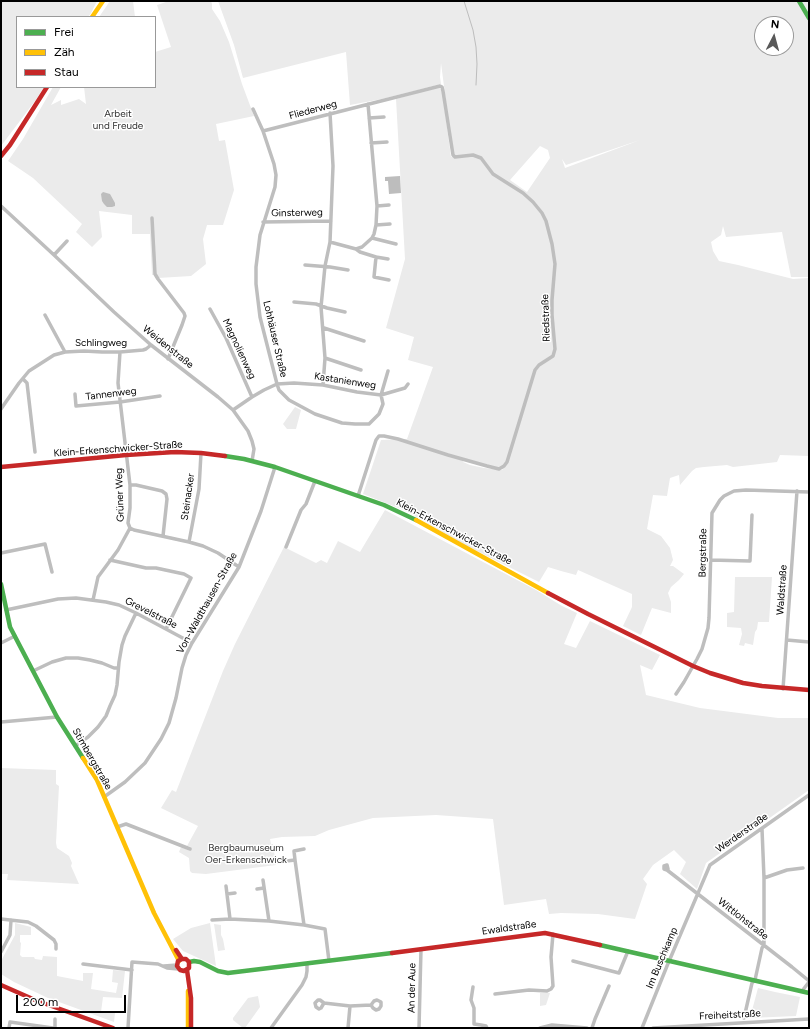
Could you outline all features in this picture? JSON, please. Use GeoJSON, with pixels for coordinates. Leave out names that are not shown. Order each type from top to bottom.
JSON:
{"type":"FeatureCollection","features":[{"type":"Feature","properties":{"kind":"street"},"geometry":{"type":"LineString","coordinates":[[93,16],[103,1]]}},
{"type":"Feature","properties":{"kind":"street"},"geometry":{"type":"LineString","coordinates":[[799,1],[809,18]]}},
{"type":"Feature","properties":{"kind":"street","name":"Fliederweg"},"geometry":{"type":"LineString","coordinates":[[263,131],[437,86],[442,87],[443,91]]}},
{"type":"Feature","properties":{"kind":"street"},"geometry":{"type":"LineString","coordinates":[[1,156],[10,145],[46,88]]}},
{"type":"Feature","properties":{"kind":"street","name":"Riedstraße"},"geometry":{"type":"LineString","coordinates":[[358,496],[376,440],[379,436],[398,439],[487,466],[499,469],[502,468],[507,462],[534,370],[553,356],[555,349],[552,300],[555,264],[552,244],[544,217],[538,207],[523,193],[493,174],[481,158],[472,155],[453,155],[443,91]]}},
{"type":"Feature","properties":{"kind":"street"},"geometry":{"type":"LineString","coordinates":[[356,249],[362,247],[372,238],[376,225],[377,206],[368,104]]}},
{"type":"Feature","properties":{"kind":"street","name":"Lohhäuser Straße"},"geometry":{"type":"LineString","coordinates":[[233,410],[264,390],[278,384],[260,317],[256,266],[260,235],[275,187],[276,175],[263,131],[253,109]]}},
{"type":"Feature","properties":{"kind":"street"},"geometry":{"type":"LineString","coordinates":[[323,385],[326,358],[321,307],[325,266],[330,242],[332,221],[333,166],[330,113]]}},
{"type":"Feature","properties":{"kind":"street"},"geometry":{"type":"LineString","coordinates":[[369,118],[384,117]]}},
{"type":"Feature","properties":{"kind":"street"},"geometry":{"type":"LineString","coordinates":[[371,143],[387,142]]}},
{"type":"Feature","properties":{"kind":"street"},"geometry":{"type":"LineString","coordinates":[[377,206],[389,205]]}},
{"type":"Feature","properties":{"kind":"street","name":"Weidenstraße"},"geometry":{"type":"LineString","coordinates":[[1,206],[151,345],[233,410],[248,431],[252,441],[254,449],[252,461]]}},
{"type":"Feature","properties":{"kind":"street"},"geometry":{"type":"LineString","coordinates":[[152,218],[155,274],[185,316],[168,359]]}},
{"type":"Feature","properties":{"kind":"street","name":"Ginsterweg"},"geometry":{"type":"LineString","coordinates":[[263,222],[332,221]]}},
{"type":"Feature","properties":{"kind":"street"},"geometry":{"type":"LineString","coordinates":[[376,225],[390,224]]}},
{"type":"Feature","properties":{"kind":"street"},"geometry":{"type":"LineString","coordinates":[[372,238],[396,244]]}},
{"type":"Feature","properties":{"kind":"street"},"geometry":{"type":"LineString","coordinates":[[54,255],[67,241]]}},
{"type":"Feature","properties":{"kind":"street"},"geometry":{"type":"LineString","coordinates":[[330,242],[356,249],[360,252],[376,257],[388,259]]}},
{"type":"Feature","properties":{"kind":"street"},"geometry":{"type":"LineString","coordinates":[[376,257],[374,277],[388,280]]}},
{"type":"Feature","properties":{"kind":"street"},"geometry":{"type":"LineString","coordinates":[[305,265],[325,266],[348,270]]}},
{"type":"Feature","properties":{"kind":"street"},"geometry":{"type":"LineString","coordinates":[[294,302],[316,304],[321,307],[345,312]]}},
{"type":"Feature","properties":{"kind":"street","name":"Magnolienweg"},"geometry":{"type":"LineString","coordinates":[[210,309],[226,338],[252,397]]}},
{"type":"Feature","properties":{"kind":"street"},"geometry":{"type":"LineString","coordinates":[[45,314],[65,352]]}},
{"type":"Feature","properties":{"kind":"street"},"geometry":{"type":"LineString","coordinates":[[324,328],[364,341]]}},
{"type":"Feature","properties":{"kind":"street","name":"Schlingweg"},"geometry":{"type":"LineString","coordinates":[[1,409],[29,371],[54,355],[65,352],[120,352],[143,350],[151,345]]}},
{"type":"Feature","properties":{"kind":"street","name":"Grüner Weg"},"geometry":{"type":"LineString","coordinates":[[93,600],[98,577],[118,550],[129,530],[130,485],[118,383],[120,352]]}},
{"type":"Feature","properties":{"kind":"street"},"geometry":{"type":"LineString","coordinates":[[326,358],[361,370]]}},
{"type":"Feature","properties":{"kind":"street","name":"Kastanienweg"},"geometry":{"type":"LineString","coordinates":[[388,371],[382,395],[383,404],[379,414],[369,424],[342,423],[315,414],[300,407],[283,395],[279,390],[278,384],[309,383],[382,395],[405,388],[408,384]]}},
{"type":"Feature","properties":{"kind":"street"},"geometry":{"type":"LineString","coordinates":[[23,379],[27,383],[35,452]]}},
{"type":"Feature","properties":{"kind":"street","name":"Tannenweg"},"geometry":{"type":"LineString","coordinates":[[75,394],[76,406],[120,402],[160,396]]}},
{"type":"Feature","properties":{"kind":"street","name":"Klein-Erkenschwicker-Straße"},"geometry":{"type":"LineString","coordinates":[[1,467],[174,452],[221,455],[274,466],[384,505],[413,518],[546,592],[693,666],[738,682],[783,689],[809,690]]}},
{"type":"Feature","properties":{"kind":"street","name":"Steinacker"},"geometry":{"type":"LineString","coordinates":[[189,542],[199,488],[201,453]]}},
{"type":"Feature","properties":{"kind":"street","name":"Von-Waldthausen-Straße"},"geometry":{"type":"LineString","coordinates":[[104,797],[125,782],[145,763],[161,739],[176,698],[186,655],[239,567],[261,511],[274,466]]}},
{"type":"Feature","properties":{"kind":"street"},"geometry":{"type":"LineString","coordinates":[[286,547],[300,510],[306,504],[315,481]]}},
{"type":"Feature","properties":{"kind":"street"},"geometry":{"type":"LineString","coordinates":[[130,485],[162,491],[166,494],[167,499],[163,536]]}},
{"type":"Feature","properties":{"kind":"street","name":"Bergstraße"},"geometry":{"type":"LineString","coordinates":[[676,694],[702,649],[708,628],[712,513],[720,500],[724,496],[734,491],[809,492]]}},
{"type":"Feature","properties":{"kind":"street","name":"Waldstraße"},"geometry":{"type":"LineString","coordinates":[[783,689],[797,491]]}},
{"type":"Feature","properties":{"kind":"street"},"geometry":{"type":"LineString","coordinates":[[710,560],[750,561],[752,515]]}},
{"type":"Feature","properties":{"kind":"street"},"geometry":{"type":"LineString","coordinates":[[129,530],[163,536],[203,546],[218,553],[239,567]]}},
{"type":"Feature","properties":{"kind":"street"},"geometry":{"type":"LineString","coordinates":[[1,553],[45,544],[52,572]]}},
{"type":"Feature","properties":{"kind":"street"},"geometry":{"type":"LineString","coordinates":[[110,560],[184,574],[191,578],[166,629]]}},
{"type":"Feature","properties":{"kind":"street","name":"Stimbergstraße"},"geometry":{"type":"LineString","coordinates":[[1,584],[10,627],[57,717],[97,780],[154,913],[179,963],[181,971],[188,967],[187,960],[179,963]]}},
{"type":"Feature","properties":{"kind":"street","name":"Grevelstraße"},"geometry":{"type":"LineString","coordinates":[[6,610],[58,599],[76,598],[93,600],[119,605],[192,643]]}},
{"type":"Feature","properties":{"kind":"street"},"geometry":{"type":"LineString","coordinates":[[75,746],[88,737],[106,716],[115,695],[120,654],[125,636],[136,613]]}},
{"type":"Feature","properties":{"kind":"street"},"geometry":{"type":"LineString","coordinates":[[1,643],[15,636]]}},
{"type":"Feature","properties":{"kind":"street"},"geometry":{"type":"LineString","coordinates":[[787,640],[809,642]]}},
{"type":"Feature","properties":{"kind":"street"},"geometry":{"type":"LineString","coordinates":[[32,671],[52,662],[66,658],[90,660],[118,668]]}},
{"type":"Feature","properties":{"kind":"street"},"geometry":{"type":"LineString","coordinates":[[1,722],[57,717]]}},
{"type":"Feature","properties":{"kind":"street","name":"Werderstraße"},"geometry":{"type":"LineString","coordinates":[[697,894],[710,865],[809,795]]}},
{"type":"Feature","properties":{"kind":"street"},"geometry":{"type":"LineString","coordinates":[[117,827],[126,824],[190,849]]}},
{"type":"Feature","properties":{"kind":"street"},"geometry":{"type":"LineString","coordinates":[[744,1018],[752,983],[755,980],[764,945],[762,829]]}},
{"type":"Feature","properties":{"kind":"street"},"geometry":{"type":"LineString","coordinates":[[304,849],[294,851],[304,925]]}},
{"type":"Feature","properties":{"kind":"street"},"geometry":{"type":"LineString","coordinates":[[278,862],[295,860]]}},
{"type":"Feature","properties":{"kind":"street"},"geometry":{"type":"LineString","coordinates":[[764,878],[787,870],[803,868]]}},
{"type":"Feature","properties":{"kind":"street","name":"Wittlohstraße"},"geometry":{"type":"LineString","coordinates":[[667,870],[809,981]]}},
{"type":"Feature","properties":{"kind":"street"},"geometry":{"type":"LineString","coordinates":[[263,880],[269,921]]}},
{"type":"Feature","properties":{"kind":"street"},"geometry":{"type":"LineString","coordinates":[[226,886],[230,919]]}},
{"type":"Feature","properties":{"kind":"street"},"geometry":{"type":"LineString","coordinates":[[257,889],[264,888]]}},
{"type":"Feature","properties":{"kind":"street"},"geometry":{"type":"LineString","coordinates":[[227,894],[235,893]]}},
{"type":"Feature","properties":{"kind":"street","name":"Im Buschkamp"},"geometry":{"type":"LineString","coordinates":[[642,1028],[697,894]]}},
{"type":"Feature","properties":{"kind":"street"},"geometry":{"type":"LineString","coordinates":[[1,918],[28,922],[36,926],[54,940],[56,949]]}},
{"type":"Feature","properties":{"kind":"street"},"geometry":{"type":"LineString","coordinates":[[212,920],[230,919],[269,921],[325,929],[329,961]]}},
{"type":"Feature","properties":{"kind":"street"},"geometry":{"type":"LineString","coordinates":[[1,952],[10,935],[11,920]]}},
{"type":"Feature","properties":{"kind":"street","name":"Ewaldstraße"},"geometry":{"type":"LineString","coordinates":[[188,967],[195,964],[208,966],[218,971],[228,972],[307,964],[540,933],[553,934],[809,992]]}},
{"type":"Feature","properties":{"kind":"street"},"geometry":{"type":"LineString","coordinates":[[495,994],[529,990],[547,991],[551,989],[553,986],[551,957],[553,934]]}},
{"type":"Feature","properties":{"kind":"street","name":"An der Aue"},"geometry":{"type":"LineString","coordinates":[[419,1028],[421,949]]}},
{"type":"Feature","properties":{"kind":"street"},"geometry":{"type":"LineString","coordinates":[[573,961],[619,975],[628,951]]}},
{"type":"Feature","properties":{"kind":"street"},"geometry":{"type":"LineString","coordinates":[[128,1028],[132,962],[158,964],[163,966],[179,963]]}},
{"type":"Feature","properties":{"kind":"street"},"geometry":{"type":"LineString","coordinates":[[83,964],[132,970]]}},
{"type":"Feature","properties":{"kind":"street"},"geometry":{"type":"LineString","coordinates":[[271,1028],[302,985],[306,976],[307,964]]}},
{"type":"Feature","properties":{"kind":"street"},"geometry":{"type":"LineString","coordinates":[[188,967],[188,1028]]}},
{"type":"Feature","properties":{"kind":"street"},"geometry":{"type":"LineString","coordinates":[[188,967],[191,998],[191,1028]]}},
{"type":"Feature","properties":{"kind":"street"},"geometry":{"type":"LineString","coordinates":[[802,991],[809,981]]}},
{"type":"Feature","properties":{"kind":"street"},"geometry":{"type":"LineString","coordinates":[[1,985],[34,1000],[113,1028]]}},
{"type":"Feature","properties":{"kind":"street"},"geometry":{"type":"LineString","coordinates":[[592,1028],[608,986]]}},
{"type":"Feature","properties":{"kind":"street"},"geometry":{"type":"LineString","coordinates":[[473,987],[471,1000],[474,1008],[474,1024],[481,1024],[486,1026],[486,1028]]}},
{"type":"Feature","properties":{"kind":"street"},"geometry":{"type":"LineString","coordinates":[[324,1003],[350,1006],[371,1005]]}},
{"type":"Feature","properties":{"kind":"street"},"geometry":{"type":"LineString","coordinates":[[348,1028],[350,1006]]}},
{"type":"Feature","properties":{"kind":"street"},"geometry":{"type":"LineString","coordinates":[[9,1028],[10,1022],[29,1026],[54,1028],[55,1019]]}},
{"type":"Feature","properties":{"kind":"street","name":"Freiheitstraße"},"geometry":{"type":"LineString","coordinates":[[653,1028],[809,1019]]}},
{"type":"Feature","properties":{"kind":"street"},"geometry":{"type":"LineString","coordinates":[[540,1028],[552,1025],[587,1028]]}},
{"type":"Feature","properties":{"kind":"green space"},"geometry":{"type":"Polygon","coordinates":[[[1,1],[97,1],[88,16],[16,16],[16,88],[43,88],[1,146],[1,1]]]}},
{"type":"Feature","properties":{"kind":"green space"},"geometry":{"type":"Polygon","coordinates":[[[110,1],[133,1],[135,16],[100,16],[110,1]]]}},
{"type":"Feature","properties":{"kind":"green space","name":"Arbeit und Freude"},"geometry":{"type":"Polygon","coordinates":[[[169,1],[211,1],[212,9],[220,21],[229,42],[254,116],[216,124],[219,141],[225,140],[234,190],[223,225],[207,225],[203,239],[206,264],[191,276],[158,278],[157,275],[152,275],[150,234],[132,234],[132,215],[99,211],[102,237],[92,247],[76,232],[82,224],[33,178],[8,161],[23,139],[52,88],[60,88],[51,105],[61,100],[61,105],[79,99],[86,104],[84,88],[156,88],[156,52],[171,47],[157,5],[169,1]]]}},
{"type":"Feature","properties":{"kind":"green space"},"geometry":{"type":"Polygon","coordinates":[[[218,1],[799,1],[803,7],[803,1],[809,1],[809,277],[791,277],[782,232],[726,237],[723,226],[721,235],[711,242],[713,251],[719,261],[793,279],[809,278],[809,456],[780,455],[777,462],[733,467],[727,465],[696,468],[680,485],[679,475],[670,478],[667,496],[653,495],[647,529],[661,536],[670,548],[673,560],[670,566],[673,566],[684,574],[671,587],[668,593],[671,602],[671,613],[652,608],[641,635],[623,626],[632,607],[632,594],[578,570],[576,575],[548,567],[539,582],[467,546],[406,511],[363,494],[381,440],[407,439],[433,367],[408,360],[414,337],[386,328],[405,259],[396,99],[439,87],[442,90],[451,157],[453,156],[441,63],[441,84],[382,99],[350,105],[346,52],[243,78],[234,45],[218,1]],[[640,140],[566,165],[562,159],[565,168],[640,140]],[[540,146],[510,180],[527,192],[550,158],[548,150],[540,146]],[[464,459],[463,462],[470,465],[484,468],[503,469],[464,459]]]}},
{"type":"Feature","properties":{"kind":"green space"},"geometry":{"type":"Polygon","coordinates":[[[295,407],[301,410],[296,429],[287,429],[283,424],[295,407]]]}},
{"type":"Feature","properties":{"kind":"green space","name":"Bergbaumuseum Oer-Erkenschwick"},"geometry":{"type":"Polygon","coordinates":[[[385,510],[577,613],[564,644],[576,648],[590,621],[660,655],[652,670],[640,665],[646,695],[700,708],[778,718],[809,718],[809,790],[706,863],[697,889],[680,874],[686,862],[674,850],[653,865],[643,879],[647,884],[635,919],[598,914],[549,914],[546,899],[504,905],[493,819],[436,815],[373,818],[329,830],[315,836],[270,839],[271,844],[273,844],[276,865],[206,874],[192,873],[190,871],[189,858],[179,852],[181,847],[190,851],[191,847],[187,846],[198,826],[161,808],[172,790],[176,792],[223,671],[284,547],[316,563],[321,560],[327,563],[338,541],[360,552],[385,510]]]}},
{"type":"Feature","properties":{"kind":"green space"},"geometry":{"type":"Polygon","coordinates":[[[735,577],[772,577],[769,622],[758,622],[753,645],[745,643],[744,646],[739,645],[742,634],[741,628],[727,627],[727,613],[734,612],[735,577]]]}},
{"type":"Feature","properties":{"kind":"green space"},"geometry":{"type":"Polygon","coordinates":[[[1,768],[56,770],[56,784],[59,786],[57,848],[69,856],[72,863],[71,866],[79,884],[7,880],[8,874],[1,874],[1,768]]]}},
{"type":"Feature","properties":{"kind":"green space"},"geometry":{"type":"Polygon","coordinates":[[[15,923],[31,927],[31,935],[20,935],[20,955],[22,957],[34,957],[35,959],[42,960],[43,956],[57,957],[57,976],[83,981],[83,973],[93,973],[91,989],[116,993],[118,983],[112,982],[113,970],[125,971],[122,998],[103,997],[101,1012],[115,1013],[114,1022],[48,998],[14,982],[1,974],[1,961],[15,935],[15,923]]]}},
{"type":"Feature","properties":{"kind":"green space"},"geometry":{"type":"Polygon","coordinates":[[[210,923],[216,966],[183,951],[173,939],[191,928],[210,923]]]}},
{"type":"Feature","properties":{"kind":"green space"},"geometry":{"type":"Polygon","coordinates":[[[214,924],[221,925],[221,935],[225,950],[218,951],[214,924]]]}},
{"type":"Feature","properties":{"kind":"green space"},"geometry":{"type":"Polygon","coordinates":[[[758,988],[800,997],[796,1016],[750,1018],[758,988]]]}},
{"type":"Feature","properties":{"kind":"green space"},"geometry":{"type":"Polygon","coordinates":[[[540,993],[550,993],[546,1005],[540,1006],[540,993]]]}},
{"type":"Feature","properties":{"kind":"green space"},"geometry":{"type":"Polygon","coordinates":[[[258,996],[260,1007],[245,1028],[243,1028],[233,1020],[233,1018],[248,998],[258,996]]]}},
{"type":"Feature","properties":{"kind":"shaded area"},"geometry":{"type":"Polygon","coordinates":[[[400,176],[401,193],[389,194],[388,181],[385,181],[385,177],[400,176]]]}},
{"type":"Feature","properties":{"kind":"shaded area"},"geometry":{"type":"Polygon","coordinates":[[[103,192],[110,194],[115,206],[107,207],[104,204],[101,194],[103,192]]]}},
{"type":"Feature","properties":{"kind":"waterway"},"geometry":{"type":"LineString","coordinates":[[464,1],[473,30],[476,47],[476,85]]}},
{"type":"Feature","properties":{"kind":"traffic: fast"},"geometry":{"type":"LineString","coordinates":[[799,1],[809,18]]}},
{"type":"Feature","properties":{"kind":"traffic: fast"},"geometry":{"type":"LineString","coordinates":[[225,456],[275,467],[384,505],[416,520]]}},
{"type":"Feature","properties":{"kind":"traffic: fast"},"geometry":{"type":"LineString","coordinates":[[1,584],[10,627],[57,717],[83,758]]}},
{"type":"Feature","properties":{"kind":"traffic: fast"},"geometry":{"type":"LineString","coordinates":[[600,945],[809,993]]}},
{"type":"Feature","properties":{"kind":"traffic: fast"},"geometry":{"type":"LineString","coordinates":[[189,962],[200,962],[218,971],[228,973],[392,953]]}},
{"type":"Feature","properties":{"kind":"traffic: slow"},"geometry":{"type":"LineString","coordinates":[[93,16],[103,1]]}},
{"type":"Feature","properties":{"kind":"traffic: slow"},"geometry":{"type":"LineString","coordinates":[[416,520],[548,593]]}},
{"type":"Feature","properties":{"kind":"traffic: slow"},"geometry":{"type":"LineString","coordinates":[[83,758],[97,780],[154,913],[179,961]]}},
{"type":"Feature","properties":{"kind":"traffic: slow"},"geometry":{"type":"LineString","coordinates":[[188,991],[188,1028]]}},
{"type":"Feature","properties":{"kind":"traffic: jam"},"geometry":{"type":"LineString","coordinates":[[1,156],[10,145],[46,88]]}},
{"type":"Feature","properties":{"kind":"traffic: jam"},"geometry":{"type":"LineString","coordinates":[[1,467],[126,455],[175,452],[225,456]]}},
{"type":"Feature","properties":{"kind":"traffic: jam"},"geometry":{"type":"LineString","coordinates":[[548,593],[693,666],[710,673],[743,683],[809,690]]}},
{"type":"Feature","properties":{"kind":"traffic: jam"},"geometry":{"type":"LineString","coordinates":[[392,953],[545,933],[600,945]]}},
{"type":"Feature","properties":{"kind":"traffic: jam"},"geometry":{"type":"LineString","coordinates":[[176,950],[182,959],[186,959],[189,962],[189,968],[184,971],[180,970],[177,966],[178,961],[182,959]]}},
{"type":"Feature","properties":{"kind":"traffic: jam"},"geometry":{"type":"LineString","coordinates":[[187,970],[191,998],[191,1028]]}},
{"type":"Feature","properties":{"kind":"traffic: jam"},"geometry":{"type":"LineString","coordinates":[[1,985],[35,1000],[113,1028]]}}]}
